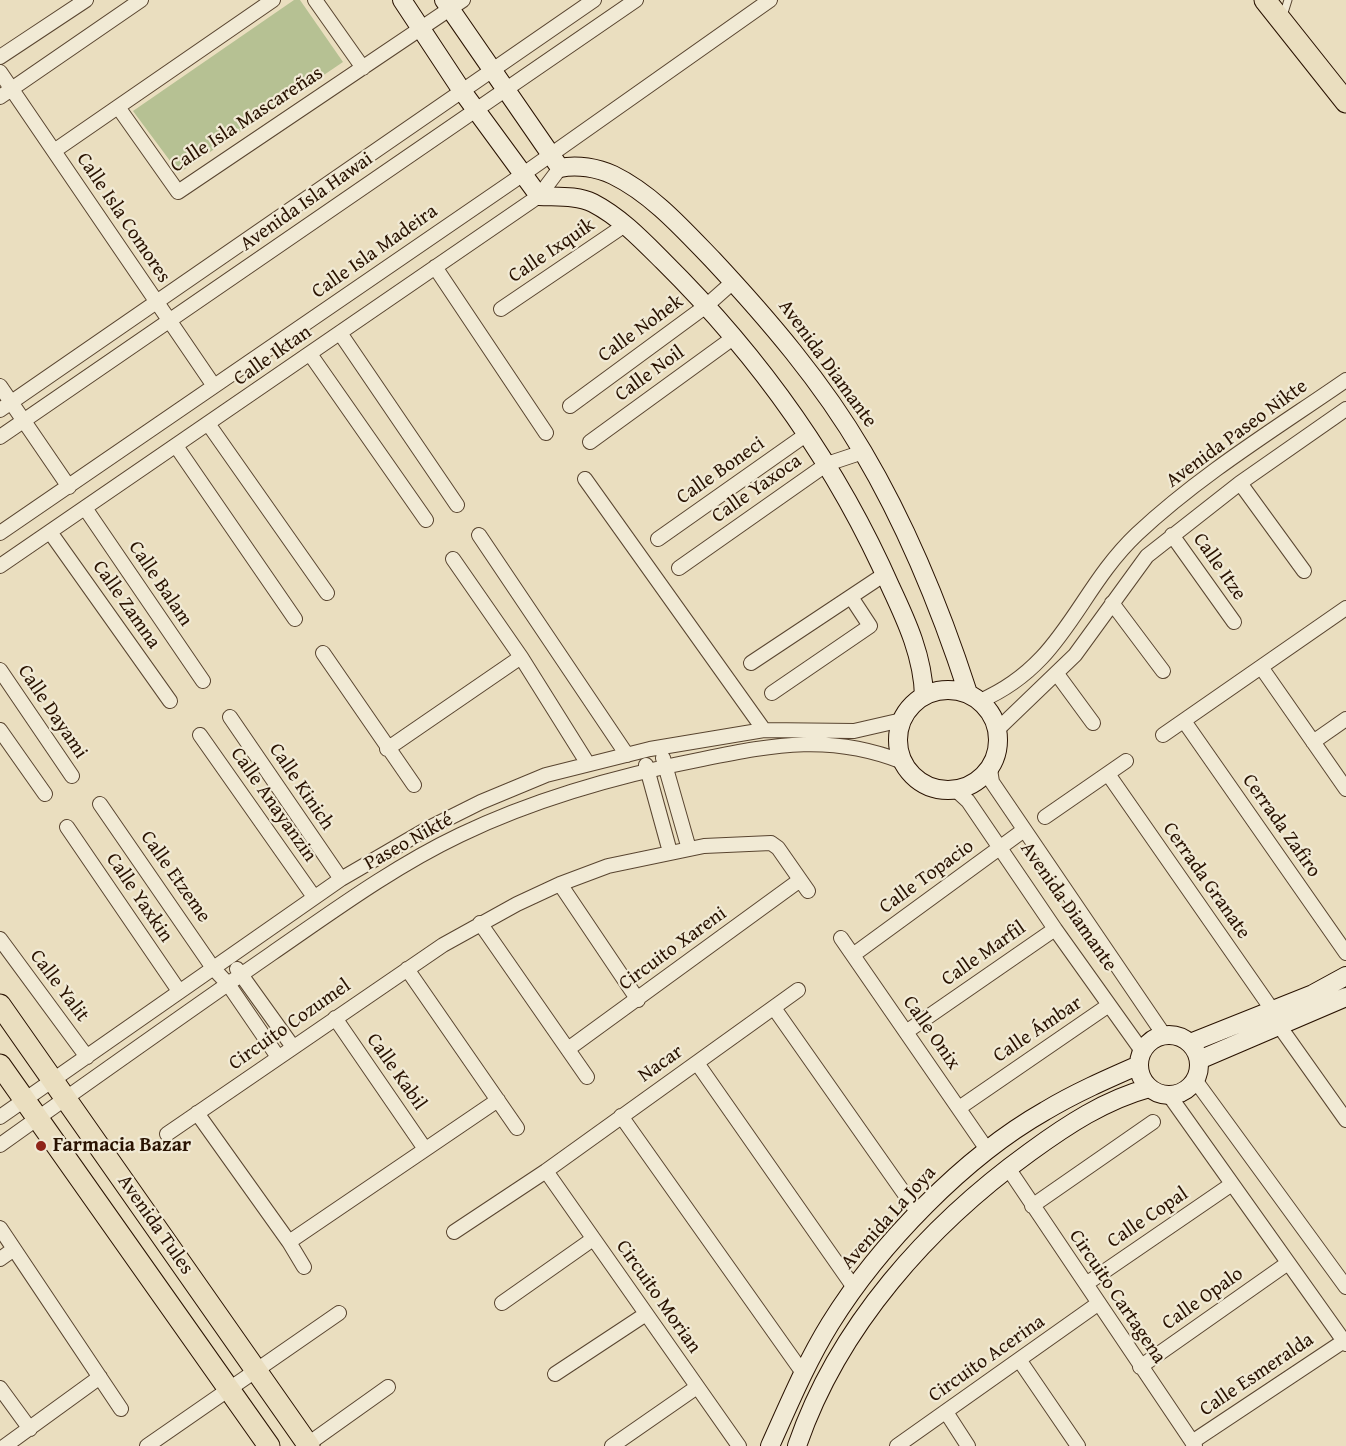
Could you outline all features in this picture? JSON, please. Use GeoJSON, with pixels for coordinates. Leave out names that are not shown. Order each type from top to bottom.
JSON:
{"type":"FeatureCollection","features":[{"type":"Feature","properties":{"kind":"main road"},"geometry":{"type":"LineString","coordinates":[[1265,0],[1346,102]]}},
{"type":"Feature","properties":{"kind":"main road","name":"Avenida Tules"},"geometry":{"type":"LineString","coordinates":[[0,1005],[308,1445]]}},
{"type":"Feature","properties":{"kind":"main road","name":"Avenida Tules"},"geometry":{"type":"LineString","coordinates":[[0,1065],[269,1446]]}},
{"type":"Feature","properties":{"kind":"street"},"geometry":{"type":"LineString","coordinates":[[0,57],[86,0]]}},
{"type":"Feature","properties":{"kind":"street"},"geometry":{"type":"LineString","coordinates":[[6,93],[141,0]]}},
{"type":"Feature","properties":{"kind":"street"},"geometry":{"type":"LineString","coordinates":[[54,151],[273,0]]}},
{"type":"Feature","properties":{"kind":"street"},"geometry":{"type":"LineString","coordinates":[[315,0],[363,68]]}},
{"type":"Feature","properties":{"kind":"street"},"geometry":{"type":"LineString","coordinates":[[402,0],[462,91],[539,196],[567,197],[591,202],[625,225],[706,306],[807,434],[827,464],[885,574],[917,651],[924,678],[924,696]]}},
{"type":"Feature","properties":{"kind":"street","name":"Avenida Isla Hawai"},"geometry":{"type":"LineString","coordinates":[[6,406],[594,0]]}},
{"type":"Feature","properties":{"kind":"street","name":"Avenida Isla Hawai"},"geometry":{"type":"LineString","coordinates":[[0,437],[636,0]]}},
{"type":"Feature","properties":{"kind":"street","name":"Calle Isla Madeira"},"geometry":{"type":"LineString","coordinates":[[0,533],[522,175],[555,161],[770,0]]}},
{"type":"Feature","properties":{"kind":"street"},"geometry":{"type":"LineString","coordinates":[[452,3],[492,70],[555,161]]}},
{"type":"Feature","properties":{"kind":"street","name":"Calle Isla Mascareñas"},"geometry":{"type":"LineString","coordinates":[[118,107],[178,192],[423,30],[452,3]]}},
{"type":"Feature","properties":{"kind":"street","name":"Calle Isla Comores"},"geometry":{"type":"LineString","coordinates":[[0,72],[6,93],[54,151],[214,386]]}},
{"type":"Feature","properties":{"kind":"street","name":"Calle Iktan"},"geometry":{"type":"LineString","coordinates":[[0,566],[539,196],[555,161]]}},
{"type":"Feature","properties":{"kind":"street","name":"Avenida Diamante"},"geometry":{"type":"LineString","coordinates":[[555,161],[613,175],[640,193],[686,232],[733,282],[801,362],[863,452],[922,569],[974,697]]}},
{"type":"Feature","properties":{"kind":"street","name":"Calle Ixquik"},"geometry":{"type":"LineString","coordinates":[[501,309],[625,225]]}},
{"type":"Feature","properties":{"kind":"street"},"geometry":{"type":"LineString","coordinates":[[435,267],[546,433]]}},
{"type":"Feature","properties":{"kind":"street","name":"Calle Nohek"},"geometry":{"type":"LineString","coordinates":[[570,406],[706,306],[733,282]]}},
{"type":"Feature","properties":{"kind":"street"},"geometry":{"type":"LineString","coordinates":[[339,333],[457,505]]}},
{"type":"Feature","properties":{"kind":"street","name":"Calle Noil"},"geometry":{"type":"LineString","coordinates":[[590,442],[733,338]]}},
{"type":"Feature","properties":{"kind":"street"},"geometry":{"type":"LineString","coordinates":[[310,354],[426,520]]}},
{"type":"Feature","properties":{"kind":"street","name":"Avenida Paseo Nikte"},"geometry":{"type":"LineString","coordinates":[[974,697],[1006,690],[1033,669],[1062,636],[1108,569],[1136,535],[1198,481],[1346,380]]}},
{"type":"Feature","properties":{"kind":"street"},"geometry":{"type":"LineString","coordinates":[[0,386],[6,406],[24,421],[69,487]]}},
{"type":"Feature","properties":{"kind":"street","name":"Avenida Paseo Nikte"},"geometry":{"type":"LineString","coordinates":[[997,730],[1076,655],[1147,556],[1240,483],[1346,409]]}},
{"type":"Feature","properties":{"kind":"street"},"geometry":{"type":"LineString","coordinates":[[208,425],[327,593]]}},
{"type":"Feature","properties":{"kind":"street","name":"Calle Boneci"},"geometry":{"type":"LineString","coordinates":[[658,539],[807,434]]}},
{"type":"Feature","properties":{"kind":"street"},"geometry":{"type":"LineString","coordinates":[[176,446],[295,619]]}},
{"type":"Feature","properties":{"kind":"street","name":"Calle Yaxoca"},"geometry":{"type":"LineString","coordinates":[[679,568],[827,464],[863,452]]}},
{"type":"Feature","properties":{"kind":"street"},"geometry":{"type":"LineString","coordinates":[[585,479],[764,730]]}},
{"type":"Feature","properties":{"kind":"street"},"geometry":{"type":"LineString","coordinates":[[1240,483],[1304,572]]}},
{"type":"Feature","properties":{"kind":"street","name":"Calle Balam"},"geometry":{"type":"LineString","coordinates":[[85,508],[203,681]]}},
{"type":"Feature","properties":{"kind":"street","name":"Calle Zamna"},"geometry":{"type":"LineString","coordinates":[[50,532],[170,701]]}},
{"type":"Feature","properties":{"kind":"street","name":"Calle Itze"},"geometry":{"type":"LineString","coordinates":[[1172,535],[1234,622]]}},
{"type":"Feature","properties":{"kind":"street"},"geometry":{"type":"LineString","coordinates":[[478,536],[627,754]]}},
{"type":"Feature","properties":{"kind":"street"},"geometry":{"type":"LineString","coordinates":[[453,559],[521,657],[588,764]]}},
{"type":"Feature","properties":{"kind":"street"},"geometry":{"type":"LineString","coordinates":[[751,663],[885,574]]}},
{"type":"Feature","properties":{"kind":"street"},"geometry":{"type":"LineString","coordinates":[[771,693],[870,627],[851,597]]}},
{"type":"Feature","properties":{"kind":"street"},"geometry":{"type":"LineString","coordinates":[[1112,603],[1163,671]]}},
{"type":"Feature","properties":{"kind":"street"},"geometry":{"type":"LineString","coordinates":[[1163,735],[1346,608]]}},
{"type":"Feature","properties":{"kind":"street"},"geometry":{"type":"LineString","coordinates":[[323,653],[414,785]]}},
{"type":"Feature","properties":{"kind":"street"},"geometry":{"type":"LineString","coordinates":[[387,749],[521,657]]}},
{"type":"Feature","properties":{"kind":"street"},"geometry":{"type":"LineString","coordinates":[[1261,667],[1346,789]]}},
{"type":"Feature","properties":{"kind":"street","name":"Calle Dayami"},"geometry":{"type":"LineString","coordinates":[[0,670],[72,776]]}},
{"type":"Feature","properties":{"kind":"street"},"geometry":{"type":"LineString","coordinates":[[1057,674],[1093,723]]}},
{"type":"Feature","properties":{"kind":"street"},"geometry":{"type":"LineString","coordinates":[[953,690],[974,697],[991,714],[997,730],[996,757],[990,769],[969,786],[956,790],[940,790],[925,785],[912,776],[903,762],[898,741],[902,720],[910,707],[924,696],[938,691],[953,690]]}},
{"type":"Feature","properties":{"kind":"street","name":"Calle Kinich"},"geometry":{"type":"LineString","coordinates":[[230,717],[341,879]]}},
{"type":"Feature","properties":{"kind":"street"},"geometry":{"type":"LineString","coordinates":[[1313,742],[1346,719]]}},
{"type":"Feature","properties":{"kind":"street","name":"Paseo Nikté"},"geometry":{"type":"LineString","coordinates":[[0,1117],[341,879],[427,829],[481,802],[546,775],[660,747],[764,730],[854,731],[902,720]]}},
{"type":"Feature","properties":{"kind":"street","name":"Cerrada Zafiro"},"geometry":{"type":"LineString","coordinates":[[1184,721],[1346,953]]}},
{"type":"Feature","properties":{"kind":"street"},"geometry":{"type":"LineString","coordinates":[[0,730],[45,794]]}},
{"type":"Feature","properties":{"kind":"street","name":"Calle Anayanzin"},"geometry":{"type":"LineString","coordinates":[[200,735],[314,897]]}},
{"type":"Feature","properties":{"kind":"street","name":"Paseo Nikté"},"geometry":{"type":"LineString","coordinates":[[0,1145],[370,885],[460,835],[540,802],[665,766],[760,747],[804,744],[871,750],[903,762]]}},
{"type":"Feature","properties":{"kind":"street"},"geometry":{"type":"LineString","coordinates":[[660,747],[689,849]]}},
{"type":"Feature","properties":{"kind":"street"},"geometry":{"type":"LineString","coordinates":[[642,751],[670,852]]}},
{"type":"Feature","properties":{"kind":"street"},"geometry":{"type":"LineString","coordinates":[[1045,817],[1126,761]]}},
{"type":"Feature","properties":{"kind":"street","name":"Avenida Diamante"},"geometry":{"type":"LineString","coordinates":[[990,769],[992,782],[1164,1035]]}},
{"type":"Feature","properties":{"kind":"street","name":"Cerrada Granate"},"geometry":{"type":"LineString","coordinates":[[1108,774],[1346,1120]]}},
{"type":"Feature","properties":{"kind":"street","name":"Avenida Diamante"},"geometry":{"type":"LineString","coordinates":[[956,790],[968,801],[1109,1005],[1141,1058]]}},
{"type":"Feature","properties":{"kind":"street","name":"Calle Etzeme"},"geometry":{"type":"LineString","coordinates":[[100,804],[202,950],[228,957]]}},
{"type":"Feature","properties":{"kind":"street","name":"Calle Yaxkin"},"geometry":{"type":"LineString","coordinates":[[67,827],[179,992]]}},
{"type":"Feature","properties":{"kind":"street","name":"Calle Topacio"},"geometry":{"type":"LineString","coordinates":[[853,955],[1024,830]]}},
{"type":"Feature","properties":{"kind":"street","name":"Circuito Xareni"},"geometry":{"type":"LineString","coordinates":[[480,923],[560,884],[608,866],[689,849],[771,843],[778,848],[805,885],[568,1049]]}},
{"type":"Feature","properties":{"kind":"street"},"geometry":{"type":"LineString","coordinates":[[560,884],[638,1000]]}},
{"type":"Feature","properties":{"kind":"street"},"geometry":{"type":"LineString","coordinates":[[480,923],[587,1077]]}},
{"type":"Feature","properties":{"kind":"street","name":"Circuito Cozumel"},"geometry":{"type":"LineString","coordinates":[[167,1134],[406,969],[480,923]]}},
{"type":"Feature","properties":{"kind":"street","name":"Calle Marfil"},"geometry":{"type":"LineString","coordinates":[[906,1032],[1055,929]]}},
{"type":"Feature","properties":{"kind":"street","name":"Calle Onix"},"geometry":{"type":"LineString","coordinates":[[841,938],[988,1151]]}},
{"type":"Feature","properties":{"kind":"street","name":"Calle Yalit"},"geometry":{"type":"LineString","coordinates":[[0,939],[87,1056]]}},
{"type":"Feature","properties":{"kind":"street"},"geometry":{"type":"LineString","coordinates":[[202,950],[278,1057]]}},
{"type":"Feature","properties":{"kind":"street"},"geometry":{"type":"LineString","coordinates":[[228,957],[293,1047]]}},
{"type":"Feature","properties":{"kind":"street"},"geometry":{"type":"LineString","coordinates":[[406,969],[517,1128]]}},
{"type":"Feature","properties":{"kind":"street"},"geometry":{"type":"LineString","coordinates":[[1199,1060],[1277,1019],[1313,994],[1346,976]]}},
{"type":"Feature","properties":{"kind":"street","name":"Nacar"},"geometry":{"type":"LineString","coordinates":[[454,1232],[546,1171],[798,990]]}},
{"type":"Feature","properties":{"kind":"street"},"geometry":{"type":"LineString","coordinates":[[1190,1043],[1346,997]]}},
{"type":"Feature","properties":{"kind":"street","name":"Calle Ámbar"},"geometry":{"type":"LineString","coordinates":[[959,1108],[1109,1005]]}},
{"type":"Feature","properties":{"kind":"street"},"geometry":{"type":"LineString","coordinates":[[774,1008],[918,1213]]}},
{"type":"Feature","properties":{"kind":"street","name":"Calle Kabil"},"geometry":{"type":"LineString","coordinates":[[335,1018],[425,1149]]}},
{"type":"Feature","properties":{"kind":"street"},"geometry":{"type":"LineString","coordinates":[[1164,1035],[1173,1035],[1190,1043],[1199,1060],[1195,1080],[1179,1093],[1169,1095],[1149,1088],[1144,1082],[1141,1058],[1148,1043],[1164,1035]]}},
{"type":"Feature","properties":{"kind":"street","name":"Avenida La Joya"},"geometry":{"type":"LineString","coordinates":[[770,1446],[802,1373],[831,1323],[855,1289],[918,1213],[961,1172],[1043,1111],[1141,1058]]}},
{"type":"Feature","properties":{"kind":"street"},"geometry":{"type":"LineString","coordinates":[[697,1063],[855,1289]]}},
{"type":"Feature","properties":{"kind":"street"},"geometry":{"type":"LineString","coordinates":[[1195,1080],[1346,1287]]}},
{"type":"Feature","properties":{"kind":"street"},"geometry":{"type":"LineString","coordinates":[[797,1446],[823,1380],[870,1308],[934,1233],[975,1194],[1008,1168],[1092,1110],[1130,1093],[1149,1088]]}},
{"type":"Feature","properties":{"kind":"street"},"geometry":{"type":"LineString","coordinates":[[1169,1095],[1345,1342]]}},
{"type":"Feature","properties":{"kind":"street"},"geometry":{"type":"LineString","coordinates":[[289,1242],[498,1100]]}},
{"type":"Feature","properties":{"kind":"street"},"geometry":{"type":"LineString","coordinates":[[196,1113],[289,1242],[304,1267]]}},
{"type":"Feature","properties":{"kind":"street"},"geometry":{"type":"LineString","coordinates":[[621,1116],[802,1373]]}},
{"type":"Feature","properties":{"kind":"street"},"geometry":{"type":"LineString","coordinates":[[1032,1206],[1153,1122]]}},
{"type":"Feature","properties":{"kind":"street","name":"Circuito Cartagena"},"geometry":{"type":"LineString","coordinates":[[1008,1168],[1194,1444]]}},
{"type":"Feature","properties":{"kind":"street","name":"Circuito Morian"},"geometry":{"type":"LineString","coordinates":[[546,1171],[739,1446]]}},
{"type":"Feature","properties":{"kind":"street","name":"Calle Copal"},"geometry":{"type":"LineString","coordinates":[[1086,1284],[1232,1184]]}},
{"type":"Feature","properties":{"kind":"street"},"geometry":{"type":"LineString","coordinates":[[0,1228],[121,1409]]}},
{"type":"Feature","properties":{"kind":"street"},"geometry":{"type":"LineString","coordinates":[[502,1303],[593,1239]]}},
{"type":"Feature","properties":{"kind":"street"},"geometry":{"type":"LineString","coordinates":[[0,1259],[14,1249]]}},
{"type":"Feature","properties":{"kind":"street","name":"Calle Opalo"},"geometry":{"type":"LineString","coordinates":[[1140,1367],[1288,1263]]}},
{"type":"Feature","properties":{"kind":"street","name":"Circuito Acerina"},"geometry":{"type":"LineString","coordinates":[[897,1446],[1099,1303]]}},
{"type":"Feature","properties":{"kind":"street"},"geometry":{"type":"LineString","coordinates":[[147,1446],[339,1312]]}},
{"type":"Feature","properties":{"kind":"street"},"geometry":{"type":"LineString","coordinates":[[555,1374],[646,1314]]}},
{"type":"Feature","properties":{"kind":"street","name":"Calle Esmeralda"},"geometry":{"type":"LineString","coordinates":[[1194,1444],[1345,1342]]}},
{"type":"Feature","properties":{"kind":"street"},"geometry":{"type":"LineString","coordinates":[[1020,1361],[1078,1446]]}},
{"type":"Feature","properties":{"kind":"street"},"geometry":{"type":"LineString","coordinates":[[5,1446],[100,1377]]}},
{"type":"Feature","properties":{"kind":"street"},"geometry":{"type":"LineString","coordinates":[[308,1445],[388,1386]]}},
{"type":"Feature","properties":{"kind":"street"},"geometry":{"type":"LineString","coordinates":[[612,1446],[697,1387]]}},
{"type":"Feature","properties":{"kind":"street"},"geometry":{"type":"LineString","coordinates":[[0,1388],[30,1429]]}},
{"type":"Feature","properties":{"kind":"street"},"geometry":{"type":"LineString","coordinates":[[946,1412],[968,1446]]}},
{"type":"Feature","properties":{"kind":"street"},"geometry":{"type":"LineString","coordinates":[[786,1413],[804,1427]]}},
{"type":"Feature","properties":{"kind":"lane"},"geometry":{"type":"LineString","coordinates":[[1282,21],[1288,0]]}},
{"type":"Feature","properties":{"kind":"green space"},"geometry":{"type":"Polygon","coordinates":[[[294,0],[300,0],[343,62],[179,173],[133,111],[294,0]]]}},
{"type":"Feature","properties":{"kind":"place","name":"Farmacia Bazar"},"geometry":{"type":"Point","coordinates":[41,1146]}}]}
